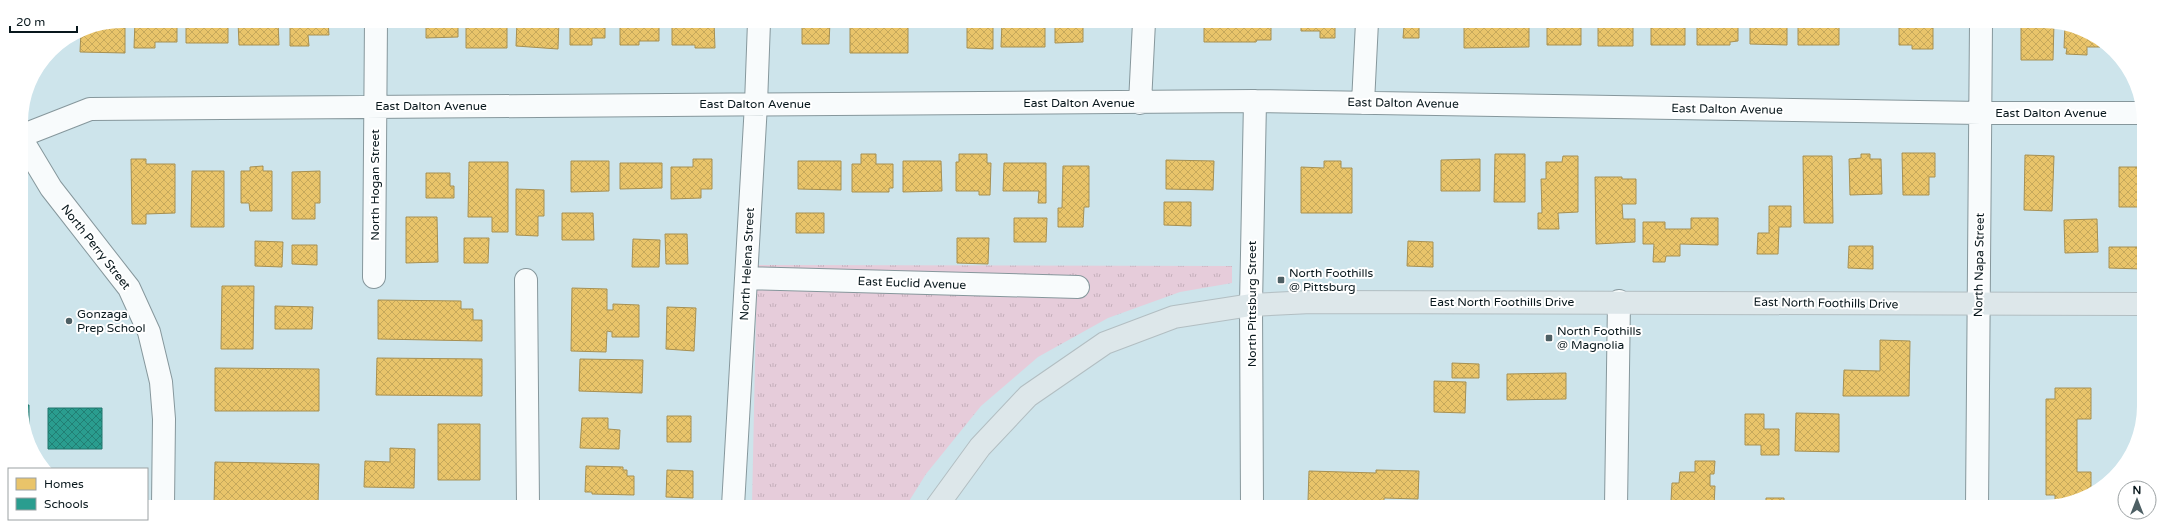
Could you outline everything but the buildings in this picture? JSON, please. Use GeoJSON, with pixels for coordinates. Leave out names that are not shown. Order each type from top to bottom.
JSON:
{"type":"FeatureCollection","features":[{"type":"Feature","properties":{"kind":"main road","name":"East North Foothills Drive"},"geometry":{"type":"LineString","coordinates":[[946,500],[980,447],[1028,396],[1106,343],[1174,317],[1251,306],[1319,302],[1619,301],[1979,305],[2137,304]]}},
{"type":"Feature","properties":{"kind":"street","name":"North Hogan Street"},"geometry":{"type":"LineString","coordinates":[[374,277],[376,28]]}},
{"type":"Feature","properties":{"kind":"street","name":"North Helena Street"},"geometry":{"type":"LineString","coordinates":[[733,500],[756,104],[759,28]]}},
{"type":"Feature","properties":{"kind":"street"},"geometry":{"type":"LineString","coordinates":[[1140,102],[1144,28]]}},
{"type":"Feature","properties":{"kind":"street"},"geometry":{"type":"LineString","coordinates":[[1363,102],[1367,28]]}},
{"type":"Feature","properties":{"kind":"street","name":"North Napa Street"},"geometry":{"type":"LineString","coordinates":[[1977,500],[1981,28]]}},
{"type":"Feature","properties":{"kind":"street","name":"East Dalton Avenue"},"geometry":{"type":"LineString","coordinates":[[28,134],[90,108],[1255,101],[1981,113],[2136,113]]}},
{"type":"Feature","properties":{"kind":"street","name":"North Pittsburg Street"},"geometry":{"type":"LineString","coordinates":[[1252,500],[1251,306],[1255,101]]}},
{"type":"Feature","properties":{"kind":"street","name":"North Perry Street"},"geometry":{"type":"LineString","coordinates":[[28,149],[51,188],[128,288],[149,332],[161,382],[164,419],[163,500]]}},
{"type":"Feature","properties":{"kind":"street","name":"East Euclid Avenue"},"geometry":{"type":"LineString","coordinates":[[746,278],[1078,287]]}},
{"type":"Feature","properties":{"kind":"street"},"geometry":{"type":"LineString","coordinates":[[526,280],[528,500]]}},
{"type":"Feature","properties":{"kind":"street"},"geometry":{"type":"LineString","coordinates":[[1616,500],[1619,301]]}},
{"type":"Feature","properties":{"kind":"green space"},"geometry":{"type":"Polygon","coordinates":[[[757,265],[1232,266],[1232,283],[1180,292],[1108,318],[1038,357],[981,406],[926,474],[910,500],[752,500],[757,265]]]}},
{"type":"Feature","properties":{"kind":"place","name":"North Foothills @ Pittsburg"},"geometry":{"type":"Point","coordinates":[1281,280]}},
{"type":"Feature","properties":{"kind":"place","name":"Gonzaga Prep School"},"geometry":{"type":"Point","coordinates":[69,321]}},
{"type":"Feature","properties":{"kind":"place","name":"North Foothills @ Magnolia"},"geometry":{"type":"Point","coordinates":[1549,338]}}]}
